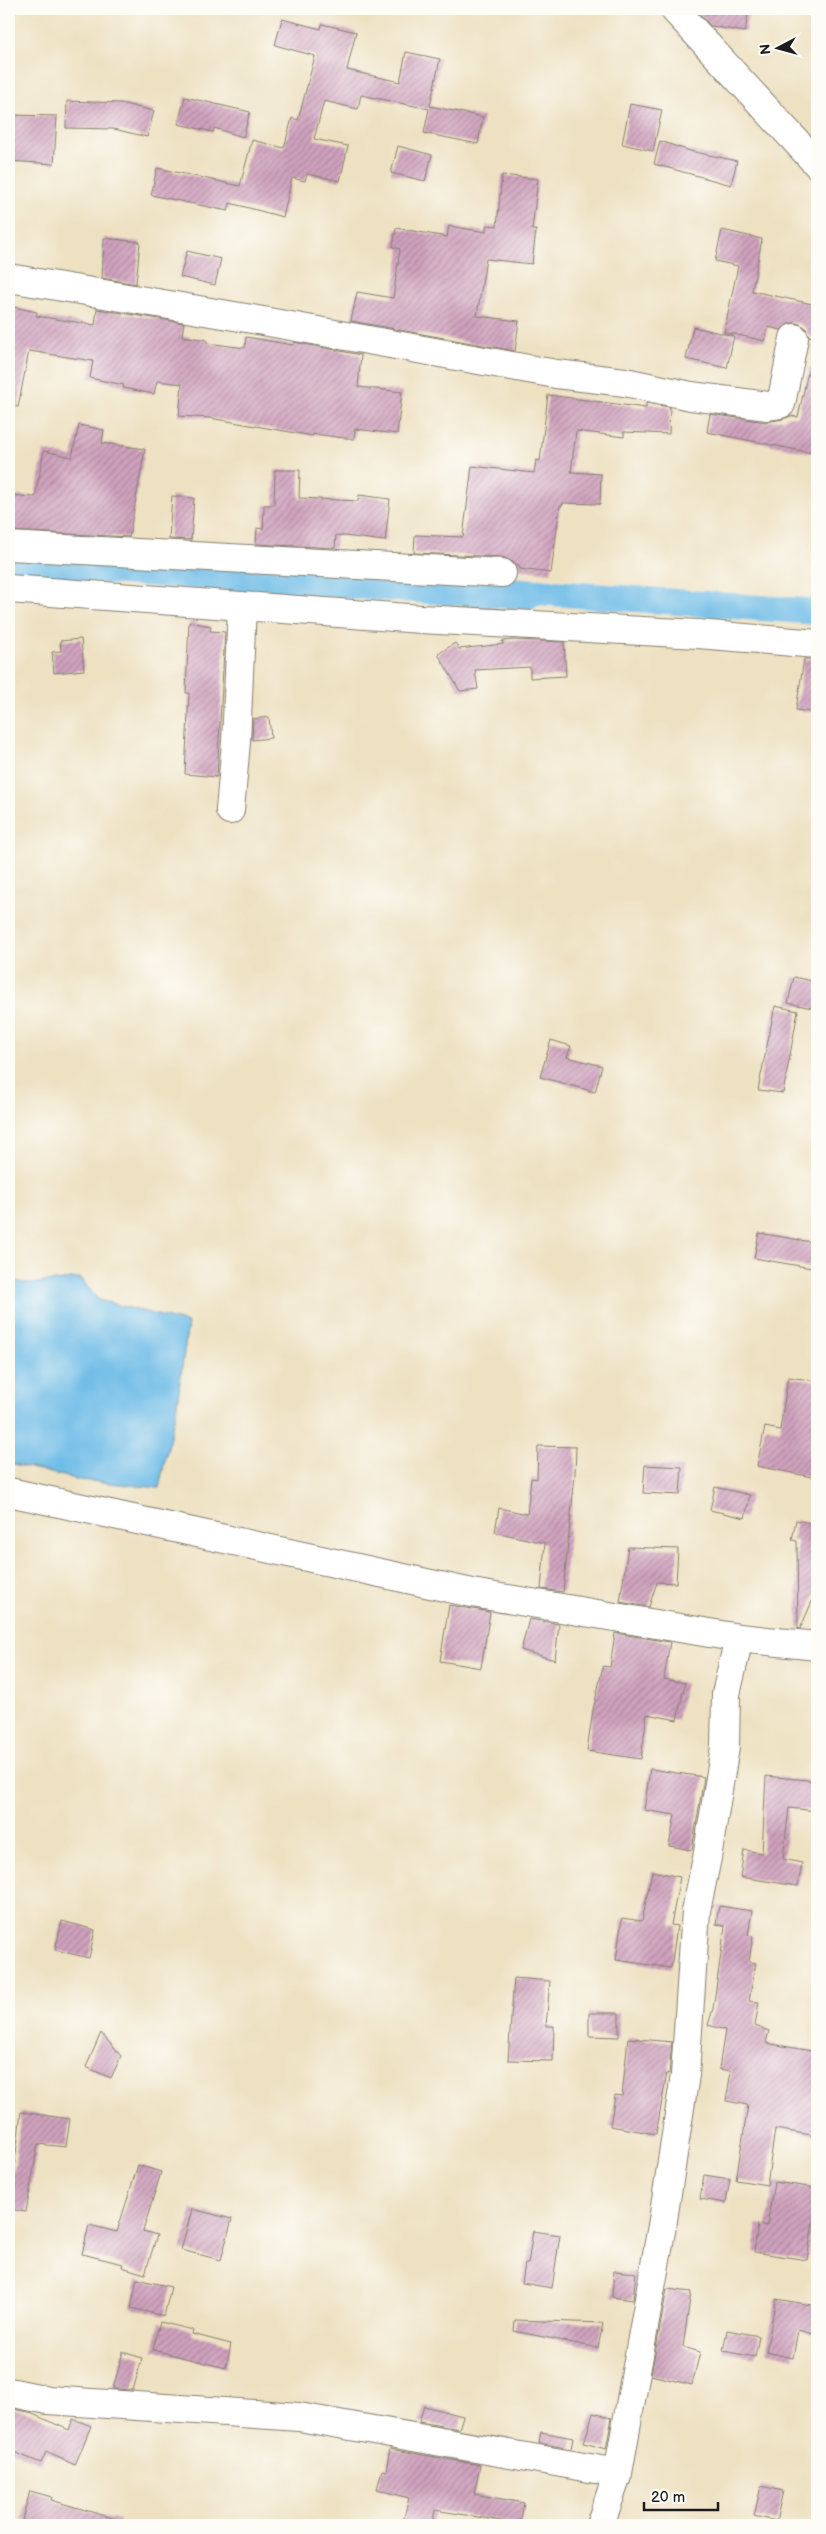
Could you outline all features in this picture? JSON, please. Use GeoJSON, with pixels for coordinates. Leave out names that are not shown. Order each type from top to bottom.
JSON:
{"type":"FeatureCollection","features":[{"type":"Feature","properties":{"kind":"street"},"geometry":{"type":"LineString","coordinates":[[674,9],[817,164]]}},
{"type":"Feature","properties":{"kind":"street"},"geometry":{"type":"LineString","coordinates":[[9,278],[243,317],[556,374],[625,382],[691,396],[768,406],[781,404],[794,338]]}},
{"type":"Feature","properties":{"kind":"street"},"geometry":{"type":"LineString","coordinates":[[9,546],[502,573]]}},
{"type":"Feature","properties":{"kind":"street"},"geometry":{"type":"LineString","coordinates":[[9,589],[242,606],[698,634],[817,644]]}},
{"type":"Feature","properties":{"kind":"street"},"geometry":{"type":"LineString","coordinates":[[230,810],[237,733],[242,606]]}},
{"type":"Feature","properties":{"kind":"street"},"geometry":{"type":"LineString","coordinates":[[9,1492],[472,1593],[739,1638],[815,1639]]}},
{"type":"Feature","properties":{"kind":"street"},"geometry":{"type":"LineString","coordinates":[[600,2525],[618,2473],[663,2220],[683,2085],[696,1911],[707,1858],[725,1747],[726,1694],[739,1638]]}},
{"type":"Feature","properties":{"kind":"street"},"geometry":{"type":"LineString","coordinates":[[9,2392],[48,2400],[299,2417],[618,2473]]}},
{"type":"Feature","properties":{"kind":"water"},"geometry":{"type":"Polygon","coordinates":[[[80,1278],[99,1300],[188,1323],[177,1405],[159,1488],[80,1480],[9,1463],[9,1279],[29,1284],[80,1278]]]}},
{"type":"Feature","properties":{"kind":"building"},"geometry":{"type":"Polygon","coordinates":[[[695,9],[749,9],[745,32],[711,26],[695,9]]]}},
{"type":"Feature","properties":{"kind":"building"},"geometry":{"type":"Polygon","coordinates":[[[282,19],[321,29],[322,24],[356,32],[347,70],[400,82],[406,52],[440,59],[430,106],[483,117],[478,144],[424,133],[429,109],[361,95],[358,109],[324,101],[314,139],[348,146],[340,181],[307,174],[305,181],[292,178],[283,217],[230,203],[228,211],[151,195],[157,168],[240,186],[252,140],[284,148],[292,118],[298,120],[315,56],[275,45],[282,19]]]}},
{"type":"Feature","properties":{"kind":"building"},"geometry":{"type":"Polygon","coordinates":[[[185,97],[250,112],[243,137],[214,128],[213,132],[178,124],[185,97]]]}},
{"type":"Feature","properties":{"kind":"building"},"geometry":{"type":"Polygon","coordinates":[[[67,101],[120,103],[154,111],[147,137],[114,129],[66,128],[67,101]]]}},
{"type":"Feature","properties":{"kind":"building"},"geometry":{"type":"Polygon","coordinates":[[[630,104],[662,110],[653,151],[622,144],[630,104]]]}},
{"type":"Feature","properties":{"kind":"building"},"geometry":{"type":"Polygon","coordinates":[[[9,115],[57,116],[54,164],[9,161],[9,115]]]}},
{"type":"Feature","properties":{"kind":"building"},"geometry":{"type":"Polygon","coordinates":[[[660,141],[690,151],[737,161],[731,185],[654,164],[660,141]]]}},
{"type":"Feature","properties":{"kind":"building"},"geometry":{"type":"Polygon","coordinates":[[[398,146],[432,155],[425,181],[391,173],[398,146]]]}},
{"type":"Feature","properties":{"kind":"building"},"geometry":{"type":"Polygon","coordinates":[[[502,175],[538,179],[532,230],[536,230],[532,264],[486,259],[477,316],[519,321],[515,351],[351,321],[357,292],[393,298],[400,249],[393,247],[396,228],[447,237],[449,226],[486,232],[486,225],[497,226],[502,175]]]}},
{"type":"Feature","properties":{"kind":"building"},"geometry":{"type":"Polygon","coordinates":[[[722,230],[762,239],[752,291],[817,305],[817,338],[809,336],[805,327],[797,323],[789,323],[781,330],[768,327],[765,341],[724,332],[738,266],[715,261],[722,230]]]}},
{"type":"Feature","properties":{"kind":"building"},"geometry":{"type":"Polygon","coordinates":[[[104,238],[140,242],[136,284],[102,278],[104,238]]]}},
{"type":"Feature","properties":{"kind":"building"},"geometry":{"type":"Polygon","coordinates":[[[187,251],[221,259],[215,285],[180,277],[187,251]]]}},
{"type":"Feature","properties":{"kind":"building"},"geometry":{"type":"Polygon","coordinates":[[[9,306],[37,312],[36,316],[95,325],[97,309],[184,323],[182,336],[207,340],[207,343],[245,348],[246,337],[293,345],[294,342],[361,355],[358,387],[402,392],[397,434],[355,429],[354,439],[313,434],[313,436],[210,418],[179,416],[182,384],[157,381],[154,394],[123,388],[124,385],[90,378],[93,361],[29,351],[18,407],[9,406],[9,306]]]}},
{"type":"Feature","properties":{"kind":"building"},"geometry":{"type":"Polygon","coordinates":[[[693,327],[734,336],[727,368],[686,359],[693,327]]]}},
{"type":"Feature","properties":{"kind":"building"},"geometry":{"type":"Polygon","coordinates":[[[809,367],[817,368],[817,454],[707,432],[710,414],[766,422],[791,416],[798,417],[809,367]]]}},
{"type":"Feature","properties":{"kind":"building"},"geometry":{"type":"Polygon","coordinates":[[[548,395],[646,408],[646,403],[670,407],[669,434],[624,432],[624,437],[576,431],[571,472],[601,474],[600,504],[563,503],[560,506],[551,573],[520,569],[520,566],[503,557],[414,553],[415,535],[463,537],[472,466],[534,473],[536,460],[540,461],[548,395]]]}},
{"type":"Feature","properties":{"kind":"building"},"geometry":{"type":"Polygon","coordinates":[[[79,425],[104,430],[102,443],[145,449],[129,537],[9,531],[9,495],[35,497],[44,451],[72,457],[79,425]]]}},
{"type":"Feature","properties":{"kind":"building"},"geometry":{"type":"Polygon","coordinates":[[[275,470],[300,470],[299,498],[358,501],[359,495],[390,499],[385,541],[336,535],[335,548],[256,544],[257,528],[263,529],[264,505],[274,505],[275,470]]]}},
{"type":"Feature","properties":{"kind":"building"},"geometry":{"type":"Polygon","coordinates":[[[172,496],[194,498],[191,540],[169,539],[172,496]]]}},
{"type":"Feature","properties":{"kind":"building"},"geometry":{"type":"Polygon","coordinates":[[[189,622],[211,626],[210,631],[225,632],[217,777],[185,774],[189,693],[186,693],[189,622]]]}},
{"type":"Feature","properties":{"kind":"building"},"geometry":{"type":"Polygon","coordinates":[[[81,639],[84,670],[54,673],[52,652],[61,651],[60,641],[81,639]]]}},
{"type":"Feature","properties":{"kind":"building"},"geometry":{"type":"Polygon","coordinates":[[[502,641],[564,642],[566,676],[530,678],[530,667],[475,670],[478,689],[460,691],[438,654],[455,643],[459,649],[503,644],[502,641]]]}},
{"type":"Feature","properties":{"kind":"building"},"geometry":{"type":"Polygon","coordinates":[[[804,659],[817,659],[817,713],[796,710],[804,659]]]}},
{"type":"Feature","properties":{"kind":"building"},"geometry":{"type":"Polygon","coordinates":[[[269,717],[271,738],[252,740],[253,719],[269,717]]]}},
{"type":"Feature","properties":{"kind":"building"},"geometry":{"type":"Polygon","coordinates":[[[794,977],[817,982],[817,1009],[788,1003],[794,977]]]}},
{"type":"Feature","properties":{"kind":"building"},"geometry":{"type":"Polygon","coordinates":[[[775,1006],[798,1011],[783,1093],[758,1090],[775,1006]]]}},
{"type":"Feature","properties":{"kind":"building"},"geometry":{"type":"Polygon","coordinates":[[[551,1040],[571,1046],[567,1057],[602,1066],[595,1092],[540,1077],[551,1040]]]}},
{"type":"Feature","properties":{"kind":"building"},"geometry":{"type":"Polygon","coordinates":[[[759,1233],[817,1243],[817,1269],[754,1258],[759,1233]]]}},
{"type":"Feature","properties":{"kind":"building"},"geometry":{"type":"Polygon","coordinates":[[[788,1377],[817,1381],[817,1478],[757,1466],[765,1427],[780,1430],[788,1377]]]}},
{"type":"Feature","properties":{"kind":"building"},"geometry":{"type":"Polygon","coordinates":[[[538,1446],[576,1447],[575,1475],[563,1592],[541,1589],[545,1543],[495,1532],[499,1508],[527,1514],[531,1478],[537,1479],[538,1446]]]}},
{"type":"Feature","properties":{"kind":"building"},"geometry":{"type":"Polygon","coordinates":[[[645,1465],[682,1467],[680,1495],[643,1493],[645,1465]]]}},
{"type":"Feature","properties":{"kind":"building"},"geometry":{"type":"Polygon","coordinates":[[[715,1487],[750,1495],[745,1518],[710,1510],[715,1487]]]}},
{"type":"Feature","properties":{"kind":"building"},"geometry":{"type":"Polygon","coordinates":[[[796,1520],[817,1524],[817,1590],[800,1629],[798,1628],[797,1541],[792,1540],[796,1520]]]}},
{"type":"Feature","properties":{"kind":"building"},"geometry":{"type":"Polygon","coordinates":[[[628,1547],[678,1549],[676,1583],[657,1582],[649,1607],[620,1602],[628,1547]]]}},
{"type":"Feature","properties":{"kind":"building"},"geometry":{"type":"Polygon","coordinates":[[[449,1605],[490,1612],[481,1668],[440,1661],[449,1605]]]}},
{"type":"Feature","properties":{"kind":"building"},"geometry":{"type":"Polygon","coordinates":[[[529,1619],[559,1624],[555,1660],[521,1650],[529,1619]]]}},
{"type":"Feature","properties":{"kind":"building"},"geometry":{"type":"Polygon","coordinates":[[[615,1633],[670,1642],[664,1679],[685,1683],[677,1720],[647,1714],[641,1759],[587,1751],[593,1710],[603,1666],[610,1667],[615,1633]]]}},
{"type":"Feature","properties":{"kind":"building"},"geometry":{"type":"Polygon","coordinates":[[[650,1769],[704,1777],[692,1850],[669,1846],[675,1815],[644,1810],[650,1769]]]}},
{"type":"Feature","properties":{"kind":"building"},"geometry":{"type":"Polygon","coordinates":[[[766,1776],[817,1781],[816,1811],[789,1808],[783,1859],[802,1863],[798,1886],[740,1877],[744,1850],[762,1853],[766,1776]]]}},
{"type":"Feature","properties":{"kind":"building"},"geometry":{"type":"Polygon","coordinates":[[[652,1871],[680,1877],[671,1925],[677,1926],[671,1968],[616,1960],[622,1918],[642,1921],[652,1871]]]}},
{"type":"Feature","properties":{"kind":"building"},"geometry":{"type":"Polygon","coordinates":[[[719,1906],[752,1911],[748,1935],[753,1936],[749,1962],[756,1963],[749,2001],[759,2002],[755,2026],[769,2031],[766,2043],[817,2052],[817,2136],[775,2129],[767,2185],[736,2180],[748,2105],[726,2101],[731,2071],[719,2069],[725,2030],[708,2025],[713,2009],[725,1926],[716,1924],[719,1906]]]}},
{"type":"Feature","properties":{"kind":"building"},"geometry":{"type":"Polygon","coordinates":[[[62,1921],[95,1930],[89,1958],[55,1950],[62,1921]]]}},
{"type":"Feature","properties":{"kind":"building"},"geometry":{"type":"Polygon","coordinates":[[[514,1978],[550,1981],[546,2026],[554,2026],[553,2061],[508,2060],[514,1978]]]}},
{"type":"Feature","properties":{"kind":"building"},"geometry":{"type":"Polygon","coordinates":[[[589,2013],[619,2013],[619,2037],[589,2036],[589,2013]]]}},
{"type":"Feature","properties":{"kind":"building"},"geometry":{"type":"Polygon","coordinates":[[[101,2033],[121,2056],[111,2078],[86,2067],[101,2033]]]}},
{"type":"Feature","properties":{"kind":"building"},"geometry":{"type":"Polygon","coordinates":[[[628,2038],[672,2042],[669,2074],[667,2073],[656,2134],[610,2126],[615,2095],[622,2096],[628,2038]]]}},
{"type":"Feature","properties":{"kind":"building"},"geometry":{"type":"Polygon","coordinates":[[[21,2112],[70,2119],[66,2147],[38,2144],[26,2212],[9,2209],[9,2169],[14,2170],[21,2112]]]}},
{"type":"Feature","properties":{"kind":"building"},"geometry":{"type":"Polygon","coordinates":[[[138,2165],[161,2172],[143,2231],[157,2235],[145,2274],[122,2267],[123,2264],[82,2254],[89,2225],[117,2232],[138,2165]]]}},
{"type":"Feature","properties":{"kind":"building"},"geometry":{"type":"Polygon","coordinates":[[[704,2175],[730,2179],[726,2203],[700,2199],[704,2175]]]}},
{"type":"Feature","properties":{"kind":"building"},"geometry":{"type":"Polygon","coordinates":[[[774,2182],[817,2188],[817,2216],[814,2216],[807,2260],[754,2252],[758,2224],[767,2226],[774,2182]]]}},
{"type":"Feature","properties":{"kind":"building"},"geometry":{"type":"Polygon","coordinates":[[[192,2209],[232,2219],[221,2260],[181,2250],[192,2209]]]}},
{"type":"Feature","properties":{"kind":"building"},"geometry":{"type":"Polygon","coordinates":[[[533,2231],[560,2235],[552,2288],[522,2283],[525,2264],[528,2264],[533,2231]]]}},
{"type":"Feature","properties":{"kind":"building"},"geometry":{"type":"Polygon","coordinates":[[[614,2271],[636,2273],[633,2300],[612,2297],[614,2271]]]}},
{"type":"Feature","properties":{"kind":"building"},"geometry":{"type":"Polygon","coordinates":[[[137,2279],[171,2287],[164,2316],[131,2308],[137,2279]]]}},
{"type":"Feature","properties":{"kind":"building"},"geometry":{"type":"Polygon","coordinates":[[[667,2289],[691,2292],[683,2347],[700,2352],[692,2385],[651,2375],[667,2289]]]}},
{"type":"Feature","properties":{"kind":"building"},"geometry":{"type":"Polygon","coordinates":[[[776,2299],[817,2306],[817,2335],[798,2330],[793,2358],[766,2352],[776,2299]]]}},
{"type":"Feature","properties":{"kind":"building"},"geometry":{"type":"Polygon","coordinates":[[[515,2320],[603,2323],[598,2348],[514,2331],[515,2320]]]}},
{"type":"Feature","properties":{"kind":"building"},"geometry":{"type":"Polygon","coordinates":[[[160,2322],[193,2330],[192,2334],[231,2344],[226,2368],[153,2350],[160,2322]]]}},
{"type":"Feature","properties":{"kind":"building"},"geometry":{"type":"Polygon","coordinates":[[[727,2330],[759,2336],[755,2357],[723,2351],[727,2330]]]}},
{"type":"Feature","properties":{"kind":"building"},"geometry":{"type":"Polygon","coordinates":[[[123,2352],[142,2358],[133,2390],[113,2389],[123,2352]]]}},
{"type":"Feature","properties":{"kind":"building"},"geometry":{"type":"Polygon","coordinates":[[[424,2406],[463,2416],[459,2429],[419,2422],[424,2406]]]}},
{"type":"Feature","properties":{"kind":"building"},"geometry":{"type":"Polygon","coordinates":[[[9,2408],[28,2412],[69,2430],[73,2419],[91,2426],[75,2465],[46,2452],[41,2463],[9,2450],[9,2408]]]}},
{"type":"Feature","properties":{"kind":"building"},"geometry":{"type":"Polygon","coordinates":[[[593,2413],[612,2418],[606,2449],[584,2443],[593,2413]]]}},
{"type":"Feature","properties":{"kind":"building"},"geometry":{"type":"Polygon","coordinates":[[[541,2432],[573,2438],[571,2449],[539,2443],[541,2432]]]}},
{"type":"Feature","properties":{"kind":"building"},"geometry":{"type":"Polygon","coordinates":[[[390,2449],[480,2465],[474,2494],[524,2503],[520,2524],[435,2510],[432,2525],[402,2525],[409,2498],[377,2489],[382,2470],[386,2471],[390,2449]]]}},
{"type":"Feature","properties":{"kind":"building"},"geometry":{"type":"Polygon","coordinates":[[[761,2486],[783,2491],[776,2521],[754,2516],[761,2486]]]}},
{"type":"Feature","properties":{"kind":"building"},"geometry":{"type":"Polygon","coordinates":[[[30,2491],[52,2497],[51,2500],[119,2520],[118,2525],[41,2525],[22,2520],[30,2491]]]}},
{"type":"Feature","properties":{"kind":"waterway"},"geometry":{"type":"LineString","coordinates":[[9,565],[527,597]]}},
{"type":"Feature","properties":{"kind":"waterway"},"geometry":{"type":"LineString","coordinates":[[509,590],[817,612]]}}]}
